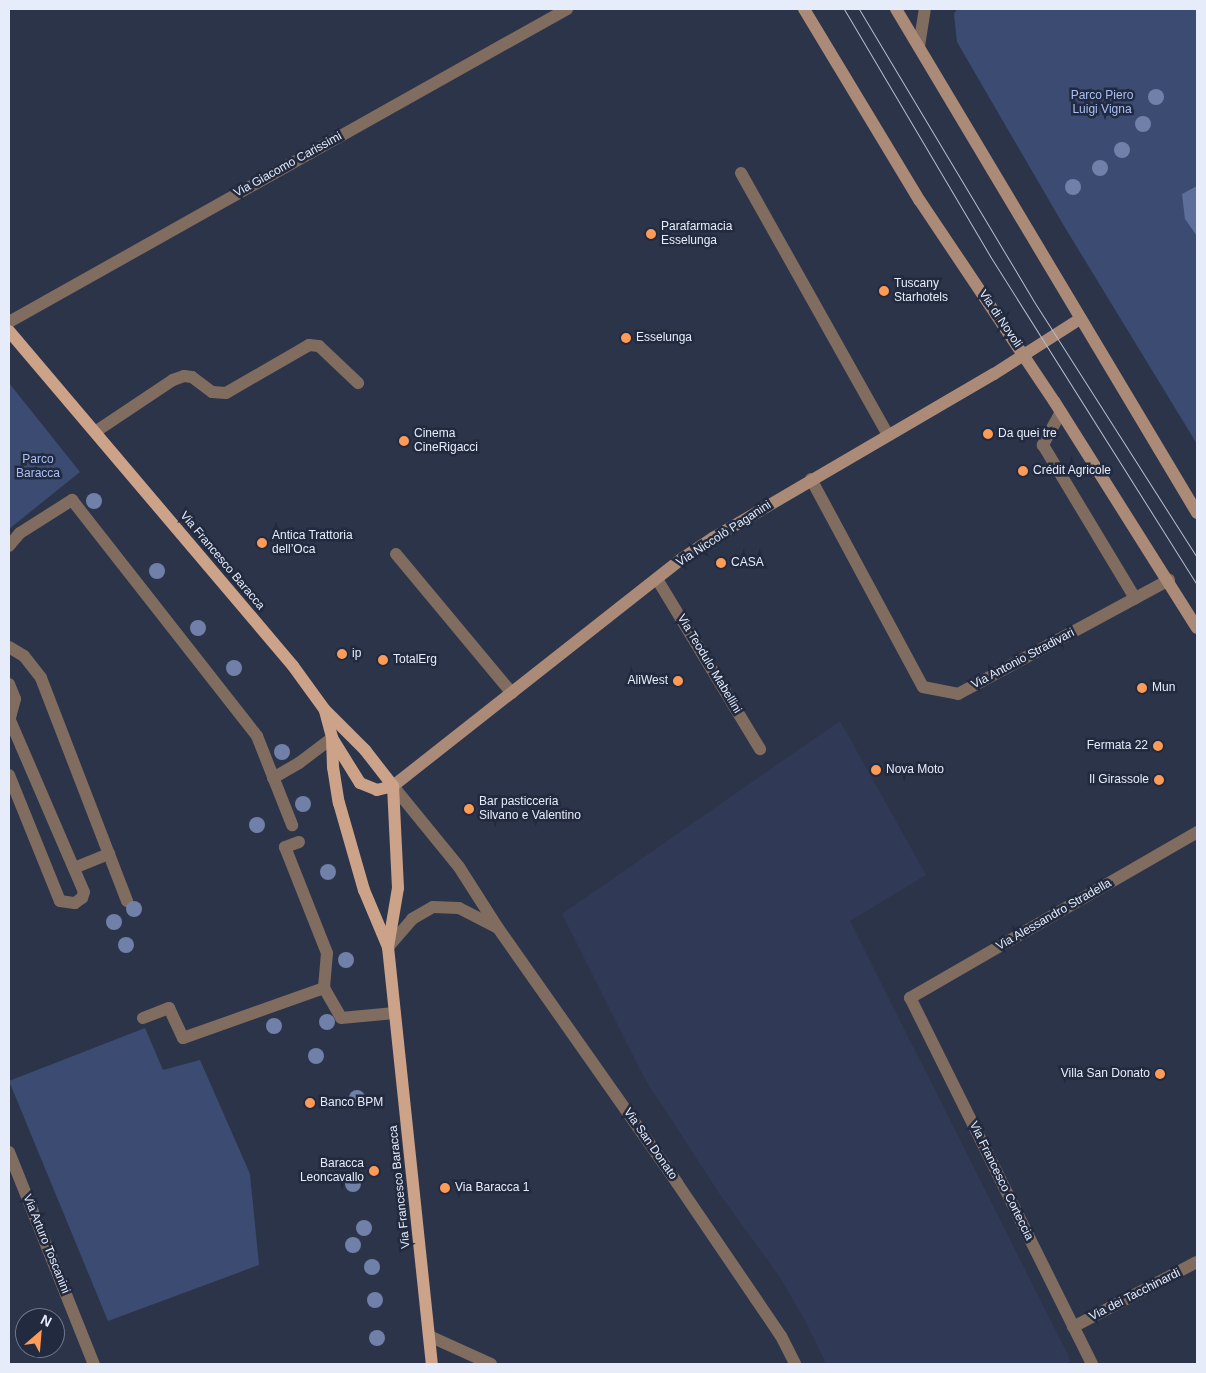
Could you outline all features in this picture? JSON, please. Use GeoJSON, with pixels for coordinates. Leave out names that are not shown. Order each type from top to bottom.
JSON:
{"type":"FeatureCollection","features":[{"type":"Feature","properties":{"kind":"main road","name":"Via Francesco Baracca"},"geometry":{"type":"LineString","coordinates":[[9,331],[293,666],[325,710],[365,750],[393,786],[398,888],[388,947],[432,1364]]}},
{"type":"Feature","properties":{"kind":"main road","name":"Via Francesco Baracca"},"geometry":{"type":"LineString","coordinates":[[325,710],[332,738],[333,767],[339,803],[364,890],[388,947]]}},
{"type":"Feature","properties":{"kind":"main road","name":"Via Francesco Baracca"},"geometry":{"type":"LineString","coordinates":[[332,738],[360,783],[377,790],[393,786]]}},
{"type":"Feature","properties":{"kind":"street","name":"Via Giacomo Carissimi"},"geometry":{"type":"LineString","coordinates":[[9,322],[567,9]]}},
{"type":"Feature","properties":{"kind":"street","name":"Via di Novoli"},"geometry":{"type":"LineString","coordinates":[[804,9],[920,201],[1061,412],[1169,580],[1197,628]]}},
{"type":"Feature","properties":{"kind":"street"},"geometry":{"type":"LineString","coordinates":[[896,9],[1197,514]]}},
{"type":"Feature","properties":{"kind":"street"},"geometry":{"type":"LineString","coordinates":[[919,46],[925,9]]}},
{"type":"Feature","properties":{"kind":"street"},"geometry":{"type":"LineString","coordinates":[[740,173],[888,435]]}},
{"type":"Feature","properties":{"kind":"street","name":"Via Niccolò Paganini"},"geometry":{"type":"LineString","coordinates":[[393,786],[713,538],[811,479],[994,374],[1080,319]]}},
{"type":"Feature","properties":{"kind":"street"},"geometry":{"type":"LineString","coordinates":[[95,432],[173,380],[184,376],[192,377],[212,392],[226,393],[309,345],[319,346],[358,383]]}},
{"type":"Feature","properties":{"kind":"street"},"geometry":{"type":"LineString","coordinates":[[1061,412],[1043,445],[1135,598]]}},
{"type":"Feature","properties":{"kind":"street","name":"Via Antonio Stradivari"},"geometry":{"type":"LineString","coordinates":[[811,479],[923,687],[958,694],[1169,580]]}},
{"type":"Feature","properties":{"kind":"street"},"geometry":{"type":"LineString","coordinates":[[9,546],[20,533],[72,500],[257,736],[292,826]]}},
{"type":"Feature","properties":{"kind":"street"},"geometry":{"type":"LineString","coordinates":[[396,554],[512,693]]}},
{"type":"Feature","properties":{"kind":"street","name":"Via Teodulo Mabellini"},"geometry":{"type":"LineString","coordinates":[[658,579],[760,749]]}},
{"type":"Feature","properties":{"kind":"street"},"geometry":{"type":"LineString","coordinates":[[10,651],[24,656],[41,678],[127,901]]}},
{"type":"Feature","properties":{"kind":"street"},"geometry":{"type":"LineString","coordinates":[[9,684],[15,699],[9,721],[84,892],[82,898],[75,903],[60,902],[9,775]]}},
{"type":"Feature","properties":{"kind":"street"},"geometry":{"type":"LineString","coordinates":[[273,778],[299,763],[332,738]]}},
{"type":"Feature","properties":{"kind":"street","name":"Via Francesco Baracca"},"geometry":{"type":"LineString","coordinates":[[393,786],[458,867],[498,928]]}},
{"type":"Feature","properties":{"kind":"street","name":"Via Alessandro Stradella"},"geometry":{"type":"LineString","coordinates":[[910,998],[1197,832]]}},
{"type":"Feature","properties":{"kind":"street"},"geometry":{"type":"LineString","coordinates":[[299,842],[285,847],[327,953],[324,988],[341,1018],[395,1013]]}},
{"type":"Feature","properties":{"kind":"street"},"geometry":{"type":"LineString","coordinates":[[74,868],[110,854]]}},
{"type":"Feature","properties":{"kind":"street"},"geometry":{"type":"LineString","coordinates":[[388,947],[412,919],[433,907],[459,908],[498,928]]}},
{"type":"Feature","properties":{"kind":"street","name":"Via San Donato"},"geometry":{"type":"LineString","coordinates":[[498,928],[677,1183],[781,1336],[795,1364]]}},
{"type":"Feature","properties":{"kind":"street"},"geometry":{"type":"LineString","coordinates":[[143,1018],[169,1008],[183,1038],[324,988]]}},
{"type":"Feature","properties":{"kind":"street","name":"Via Francesco Corteccia"},"geometry":{"type":"LineString","coordinates":[[910,998],[1092,1364]]}},
{"type":"Feature","properties":{"kind":"street","name":"Via Arturo Toscanini"},"geometry":{"type":"LineString","coordinates":[[9,1152],[94,1364]]}},
{"type":"Feature","properties":{"kind":"street","name":"Via dei Tacchinardi"},"geometry":{"type":"LineString","coordinates":[[1073,1327],[1197,1262]]}},
{"type":"Feature","properties":{"kind":"street"},"geometry":{"type":"LineString","coordinates":[[429,1336],[488,1364]]}},
{"type":"Feature","properties":{"kind":"shaded area"},"geometry":{"type":"Polygon","coordinates":[[[1197,186],[1197,236],[1185,219],[1182,194],[1197,186]]]}},
{"type":"Feature","properties":{"kind":"shaded area"},"geometry":{"type":"Polygon","coordinates":[[[840,721],[926,875],[850,921],[1071,1361],[1064,1364],[826,1364],[808,1326],[780,1277],[719,1193],[645,1079],[562,914],[840,721]]]}},
{"type":"Feature","properties":{"kind":"green space","name":"Parco Piero Luigi Vigna"},"geometry":{"type":"Polygon","coordinates":[[[957,9],[1197,9],[1197,444],[1064,226],[957,42],[954,14],[957,9]]]}},
{"type":"Feature","properties":{"kind":"green space","name":"Parco Baracca"},"geometry":{"type":"Polygon","coordinates":[[[9,383],[80,472],[9,529],[9,383]]]}},
{"type":"Feature","properties":{"kind":"green space"},"geometry":{"type":"Polygon","coordinates":[[[145,1028],[163,1070],[200,1060],[250,1174],[259,1265],[108,1321],[9,1081],[145,1028]]]}},
{"type":"Feature","properties":{"kind":"tram line"},"geometry":{"type":"LineString","coordinates":[[844,9],[990,256],[1197,585]]}},
{"type":"Feature","properties":{"kind":"tram line"},"geometry":{"type":"LineString","coordinates":[[859,9],[1033,300],[1197,557]]}},
{"type":"Feature","properties":{"kind":"place","name":"Parafarmacia Esselunga"},"geometry":{"type":"Point","coordinates":[651,234]}},
{"type":"Feature","properties":{"kind":"place","name":"Tuscany Starhotels"},"geometry":{"type":"Point","coordinates":[884,291]}},
{"type":"Feature","properties":{"kind":"place","name":"Esselunga"},"geometry":{"type":"Point","coordinates":[626,338]}},
{"type":"Feature","properties":{"kind":"place","name":"Da quei tre"},"geometry":{"type":"Point","coordinates":[988,434]}},
{"type":"Feature","properties":{"kind":"place","name":"Cinema CineRigacci"},"geometry":{"type":"Point","coordinates":[404,441]}},
{"type":"Feature","properties":{"kind":"place","name":"Crédit Agricole"},"geometry":{"type":"Point","coordinates":[1023,471]}},
{"type":"Feature","properties":{"kind":"place","name":"Antica Trattoria dell’Oca"},"geometry":{"type":"Point","coordinates":[262,543]}},
{"type":"Feature","properties":{"kind":"place","name":"CASA"},"geometry":{"type":"Point","coordinates":[721,563]}},
{"type":"Feature","properties":{"kind":"place","name":"ip"},"geometry":{"type":"Point","coordinates":[342,654]}},
{"type":"Feature","properties":{"kind":"place","name":"TotalErg"},"geometry":{"type":"Point","coordinates":[383,660]}},
{"type":"Feature","properties":{"kind":"place","name":"AliWest"},"geometry":{"type":"Point","coordinates":[678,681]}},
{"type":"Feature","properties":{"kind":"place","name":"Mun"},"geometry":{"type":"Point","coordinates":[1142,688]}},
{"type":"Feature","properties":{"kind":"place","name":"Fermata 22"},"geometry":{"type":"Point","coordinates":[1158,746]}},
{"type":"Feature","properties":{"kind":"place","name":"Nova Moto"},"geometry":{"type":"Point","coordinates":[876,770]}},
{"type":"Feature","properties":{"kind":"place","name":"Il Girassole"},"geometry":{"type":"Point","coordinates":[1159,780]}},
{"type":"Feature","properties":{"kind":"place","name":"Bar pasticceria Silvano e Valentino"},"geometry":{"type":"Point","coordinates":[469,809]}},
{"type":"Feature","properties":{"kind":"place","name":"Villa San Donato"},"geometry":{"type":"Point","coordinates":[1160,1074]}},
{"type":"Feature","properties":{"kind":"place","name":"Banco BPM"},"geometry":{"type":"Point","coordinates":[310,1103]}},
{"type":"Feature","properties":{"kind":"place","name":"Baracca Leoncavallo"},"geometry":{"type":"Point","coordinates":[374,1171]}},
{"type":"Feature","properties":{"kind":"place","name":"Via Baracca 1"},"geometry":{"type":"Point","coordinates":[445,1188]}}]}
